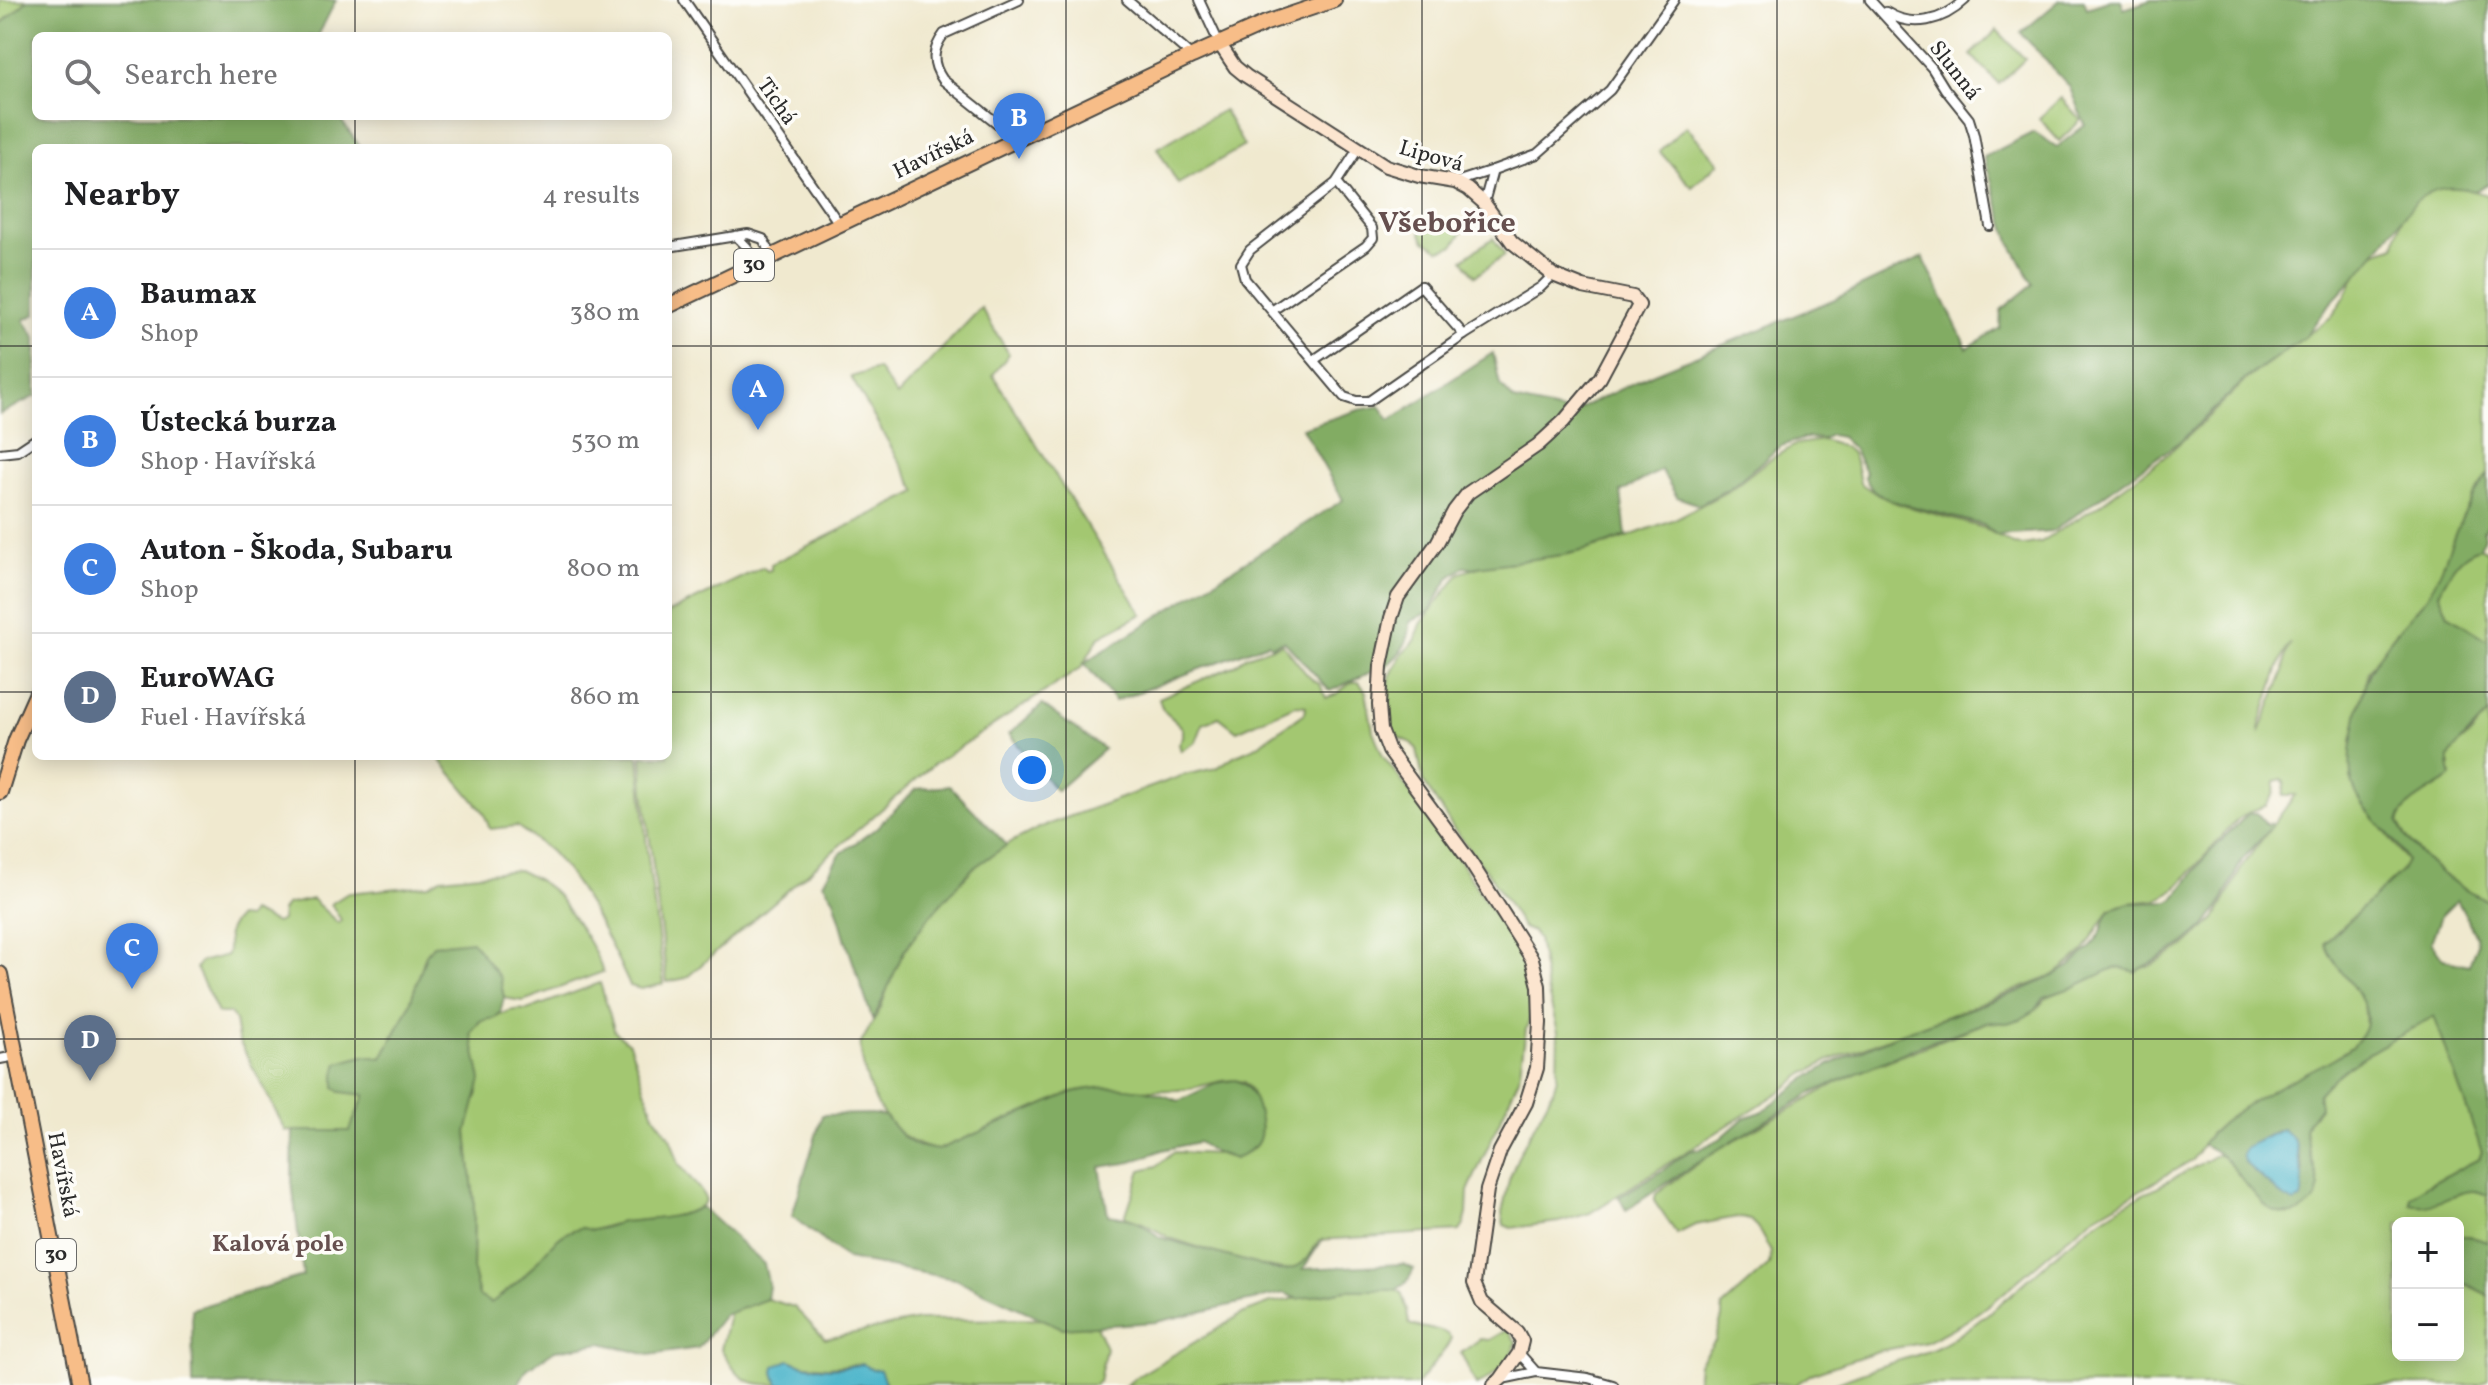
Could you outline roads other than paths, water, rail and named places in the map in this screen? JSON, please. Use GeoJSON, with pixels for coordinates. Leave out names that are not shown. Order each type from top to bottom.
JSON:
{"type":"FeatureCollection","features":[{"type":"Feature","properties":{"kind":"main road","name":"30"},"geometry":{"type":"LineString","coordinates":[[1219,43],[1334,0]]}},
{"type":"Feature","properties":{"kind":"main road","name":"Havířská"},"geometry":{"type":"LineString","coordinates":[[672,304],[1219,43]]}},
{"type":"Feature","properties":{"kind":"main road"},"geometry":{"type":"LineString","coordinates":[[0,792],[16,740],[32,704]]}},
{"type":"Feature","properties":{"kind":"main road","name":"Havířská"},"geometry":{"type":"LineString","coordinates":[[0,974],[80,1385]]}},
{"type":"Feature","properties":{"kind":"street","name":"Tichá"},"geometry":{"type":"LineString","coordinates":[[684,0],[840,225]]}},
{"type":"Feature","properties":{"kind":"street"},"geometry":{"type":"LineString","coordinates":[[1017,139],[943,80],[933,60],[935,45],[944,34],[1019,0]]}},
{"type":"Feature","properties":{"kind":"street"},"geometry":{"type":"LineString","coordinates":[[1127,0],[1192,56]]}},
{"type":"Feature","properties":{"kind":"street"},"geometry":{"type":"LineString","coordinates":[[1199,0],[1219,43]]}},
{"type":"Feature","properties":{"kind":"street"},"geometry":{"type":"LineString","coordinates":[[1455,182],[1537,154],[1610,90],[1674,0]]}},
{"type":"Feature","properties":{"kind":"street"},"geometry":{"type":"LineString","coordinates":[[1873,2],[1895,17],[1915,22],[1947,15],[1965,0]]}},
{"type":"Feature","properties":{"kind":"street","name":"Slunná"},"geometry":{"type":"LineString","coordinates":[[1873,2],[1932,68],[1969,119],[1990,226]]}},
{"type":"Feature","properties":{"kind":"street","name":"Lipová"},"geometry":{"type":"LineString","coordinates":[[1219,43],[1235,67],[1246,76],[1386,166],[1455,182],[1475,194],[1512,242],[1553,275],[1583,287],[1633,297],[1638,301],[1638,309],[1600,378],[1551,436],[1468,493],[1454,511],[1437,543],[1398,597],[1381,666],[1381,730],[1389,751],[1469,860],[1532,959],[1539,986],[1537,1068],[1526,1103],[1500,1151],[1487,1190],[1474,1283],[1482,1302],[1517,1332],[1522,1341],[1519,1353]]}},
{"type":"Feature","properties":{"kind":"street"},"geometry":{"type":"LineString","coordinates":[[1358,149],[1336,183],[1244,256],[1241,264],[1245,279],[1344,397],[1369,401],[1464,335],[1541,287],[1553,275]]}},
{"type":"Feature","properties":{"kind":"street"},"geometry":{"type":"LineString","coordinates":[[1484,203],[1493,170]]}},
{"type":"Feature","properties":{"kind":"street"},"geometry":{"type":"LineString","coordinates":[[1273,310],[1366,246],[1373,238],[1372,228],[1336,183]]}},
{"type":"Feature","properties":{"kind":"street"},"geometry":{"type":"LineString","coordinates":[[672,246],[748,234],[763,239],[772,256]]}},
{"type":"Feature","properties":{"kind":"street"},"geometry":{"type":"LineString","coordinates":[[736,236],[750,254],[740,271]]}},
{"type":"Feature","properties":{"kind":"street"},"geometry":{"type":"LineString","coordinates":[[1314,360],[1421,286],[1464,335]]}},
{"type":"Feature","properties":{"kind":"street"},"geometry":{"type":"LineString","coordinates":[[1,452],[18,451],[32,442]]}},
{"type":"Feature","properties":{"kind":"street"},"geometry":{"type":"LineString","coordinates":[[0,1059],[16,1056]]}},
{"type":"Feature","properties":{"kind":"street"},"geometry":{"type":"LineString","coordinates":[[1498,1382],[1519,1353],[1536,1372]]}},
{"type":"Feature","properties":{"kind":"street"},"geometry":{"type":"LineString","coordinates":[[1498,1382],[1536,1372],[1588,1378],[1613,1385]]}},
{"type":"Feature","properties":{"kind":"water"},"geometry":{"type":"Polygon","coordinates":[[[2282,1129],[2295,1144],[2302,1176],[2301,1200],[2294,1203],[2244,1162],[2242,1154],[2246,1147],[2282,1129]]]}},
{"type":"Feature","properties":{"kind":"water"},"geometry":{"type":"Polygon","coordinates":[[[789,1360],[825,1368],[863,1364],[880,1370],[886,1385],[778,1385],[775,1366],[789,1360]]]}},
{"type":"Feature","properties":{"kind":"place","name":"Ústecká burza"},"geometry":{"type":"Point","coordinates":[1019,159]}},
{"type":"Feature","properties":{"kind":"place","name":"Baumax"},"geometry":{"type":"Point","coordinates":[758,430]}},
{"type":"Feature","properties":{"kind":"place","name":"Auton - Škoda, Subaru"},"geometry":{"type":"Point","coordinates":[132,989]}},
{"type":"Feature","properties":{"kind":"place","name":"EuroWAG"},"geometry":{"type":"Point","coordinates":[90,1081]}},
{"type":"Feature","properties":{"kind":"district","name":"Všebořice"},"geometry":{"type":"Point","coordinates":[1447,224]}},
{"type":"Feature","properties":{"kind":"district","name":"Kalová pole"},"geometry":{"type":"Point","coordinates":[278,1245]}}]}
